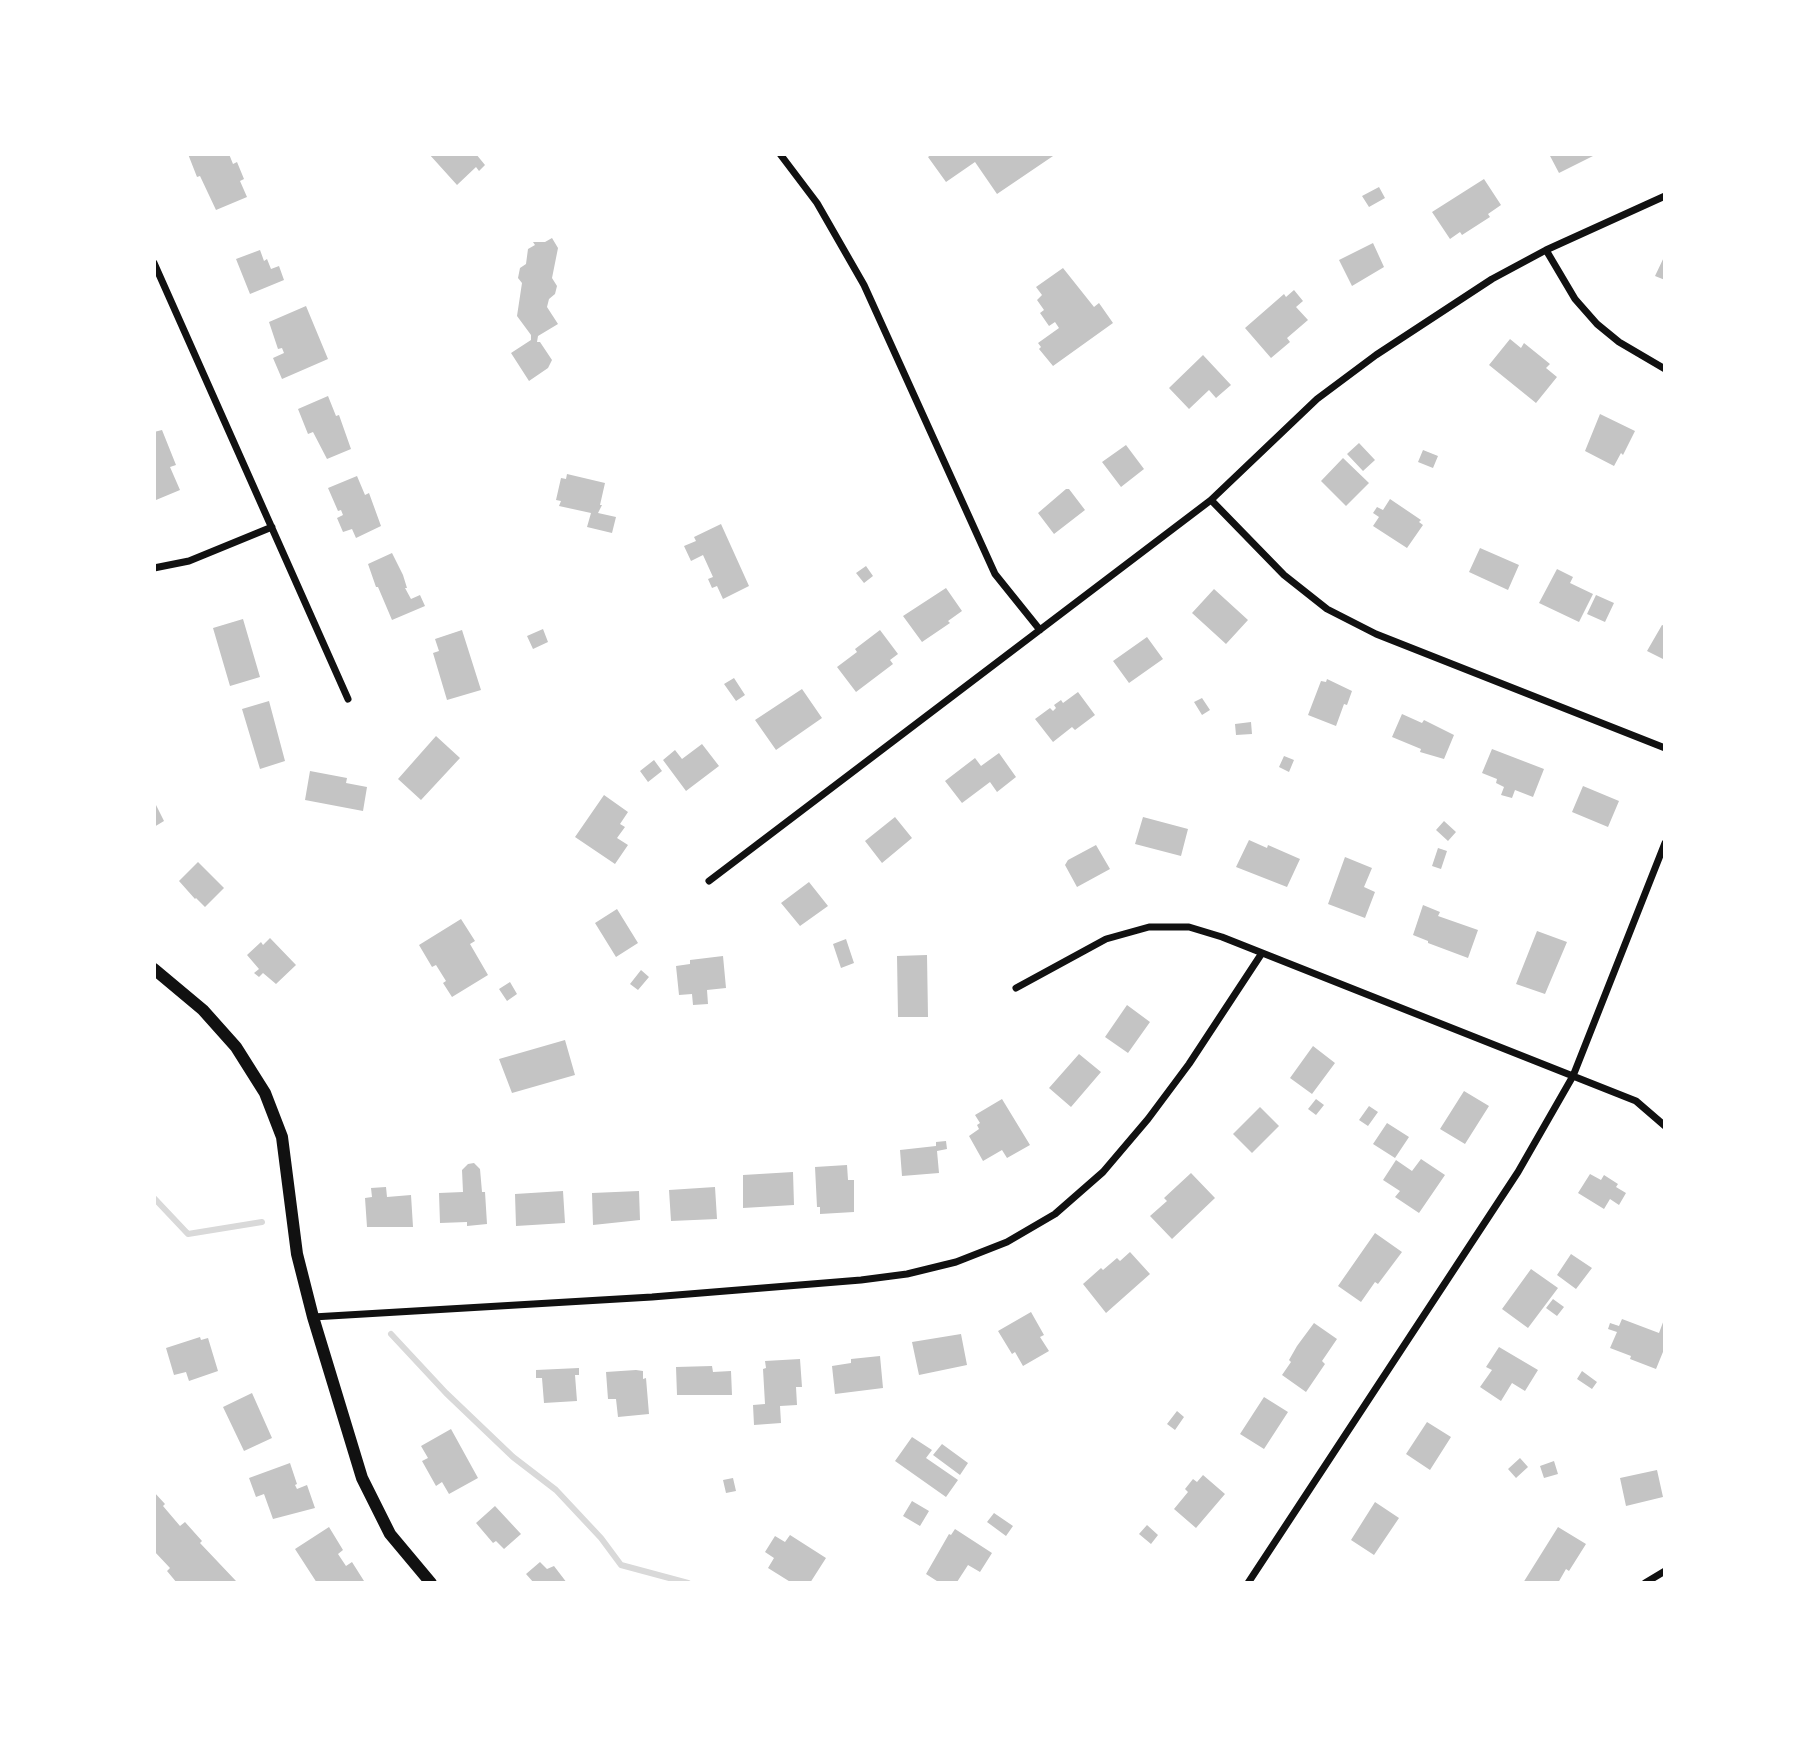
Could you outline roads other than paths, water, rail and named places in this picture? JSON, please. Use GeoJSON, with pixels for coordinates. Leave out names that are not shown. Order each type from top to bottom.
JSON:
{"type":"FeatureCollection","features":[{"type":"Feature","properties":{"kind":"street"},"geometry":{"type":"LineString","coordinates":[[780,154],[817,202],[864,285],[995,575],[1040,630]]}},
{"type":"Feature","properties":{"kind":"street"},"geometry":{"type":"LineString","coordinates":[[709,881],[1211,500],[1317,399],[1376,355],[1481,285],[1546,250],[1665,197]]}},
{"type":"Feature","properties":{"kind":"street"},"geometry":{"type":"LineString","coordinates":[[1546,250],[1575,299],[1597,324],[1628,348],[1665,369]]}},
{"type":"Feature","properties":{"kind":"street"},"geometry":{"type":"LineString","coordinates":[[154,263],[348,699]]}},
{"type":"Feature","properties":{"kind":"street"},"geometry":{"type":"LineString","coordinates":[[1211,500],[1284,575],[1327,609],[1376,634],[1665,748]]}},
{"type":"Feature","properties":{"kind":"street"},"geometry":{"type":"LineString","coordinates":[[154,568],[189,561],[272,527]]}},
{"type":"Feature","properties":{"kind":"street"},"geometry":{"type":"LineString","coordinates":[[1248,1583],[1518,1172],[1573,1076],[1665,843]]}},
{"type":"Feature","properties":{"kind":"street"},"geometry":{"type":"LineString","coordinates":[[1016,988],[1106,939],[1149,927],[1189,926],[1636,1101],[1665,1126]]}},
{"type":"Feature","properties":{"kind":"street"},"geometry":{"type":"LineString","coordinates":[[313,1317],[652,1297],[862,1280],[907,1274],[956,1262],[1007,1242],[1055,1214],[1102,1172],[1148,1119],[1189,1065],[1262,953]]}},
{"type":"Feature","properties":{"kind":"street"},"geometry":{"type":"LineString","coordinates":[[154,969],[203,1010],[236,1047],[265,1093],[282,1137],[298,1254],[313,1317],[362,1478],[390,1534],[430,1583]]}},
{"type":"Feature","properties":{"kind":"street"},"geometry":{"type":"LineString","coordinates":[[1645,1583],[1665,1571]]}},
{"type":"Feature","properties":{"kind":"waterway"},"geometry":{"type":"LineString","coordinates":[[154,1198],[188,1234],[262,1222]]}},
{"type":"Feature","properties":{"kind":"waterway"},"geometry":{"type":"LineString","coordinates":[[391,1334],[446,1393],[513,1457],[556,1490],[601,1538],[621,1565],[688,1583]]}}]}
